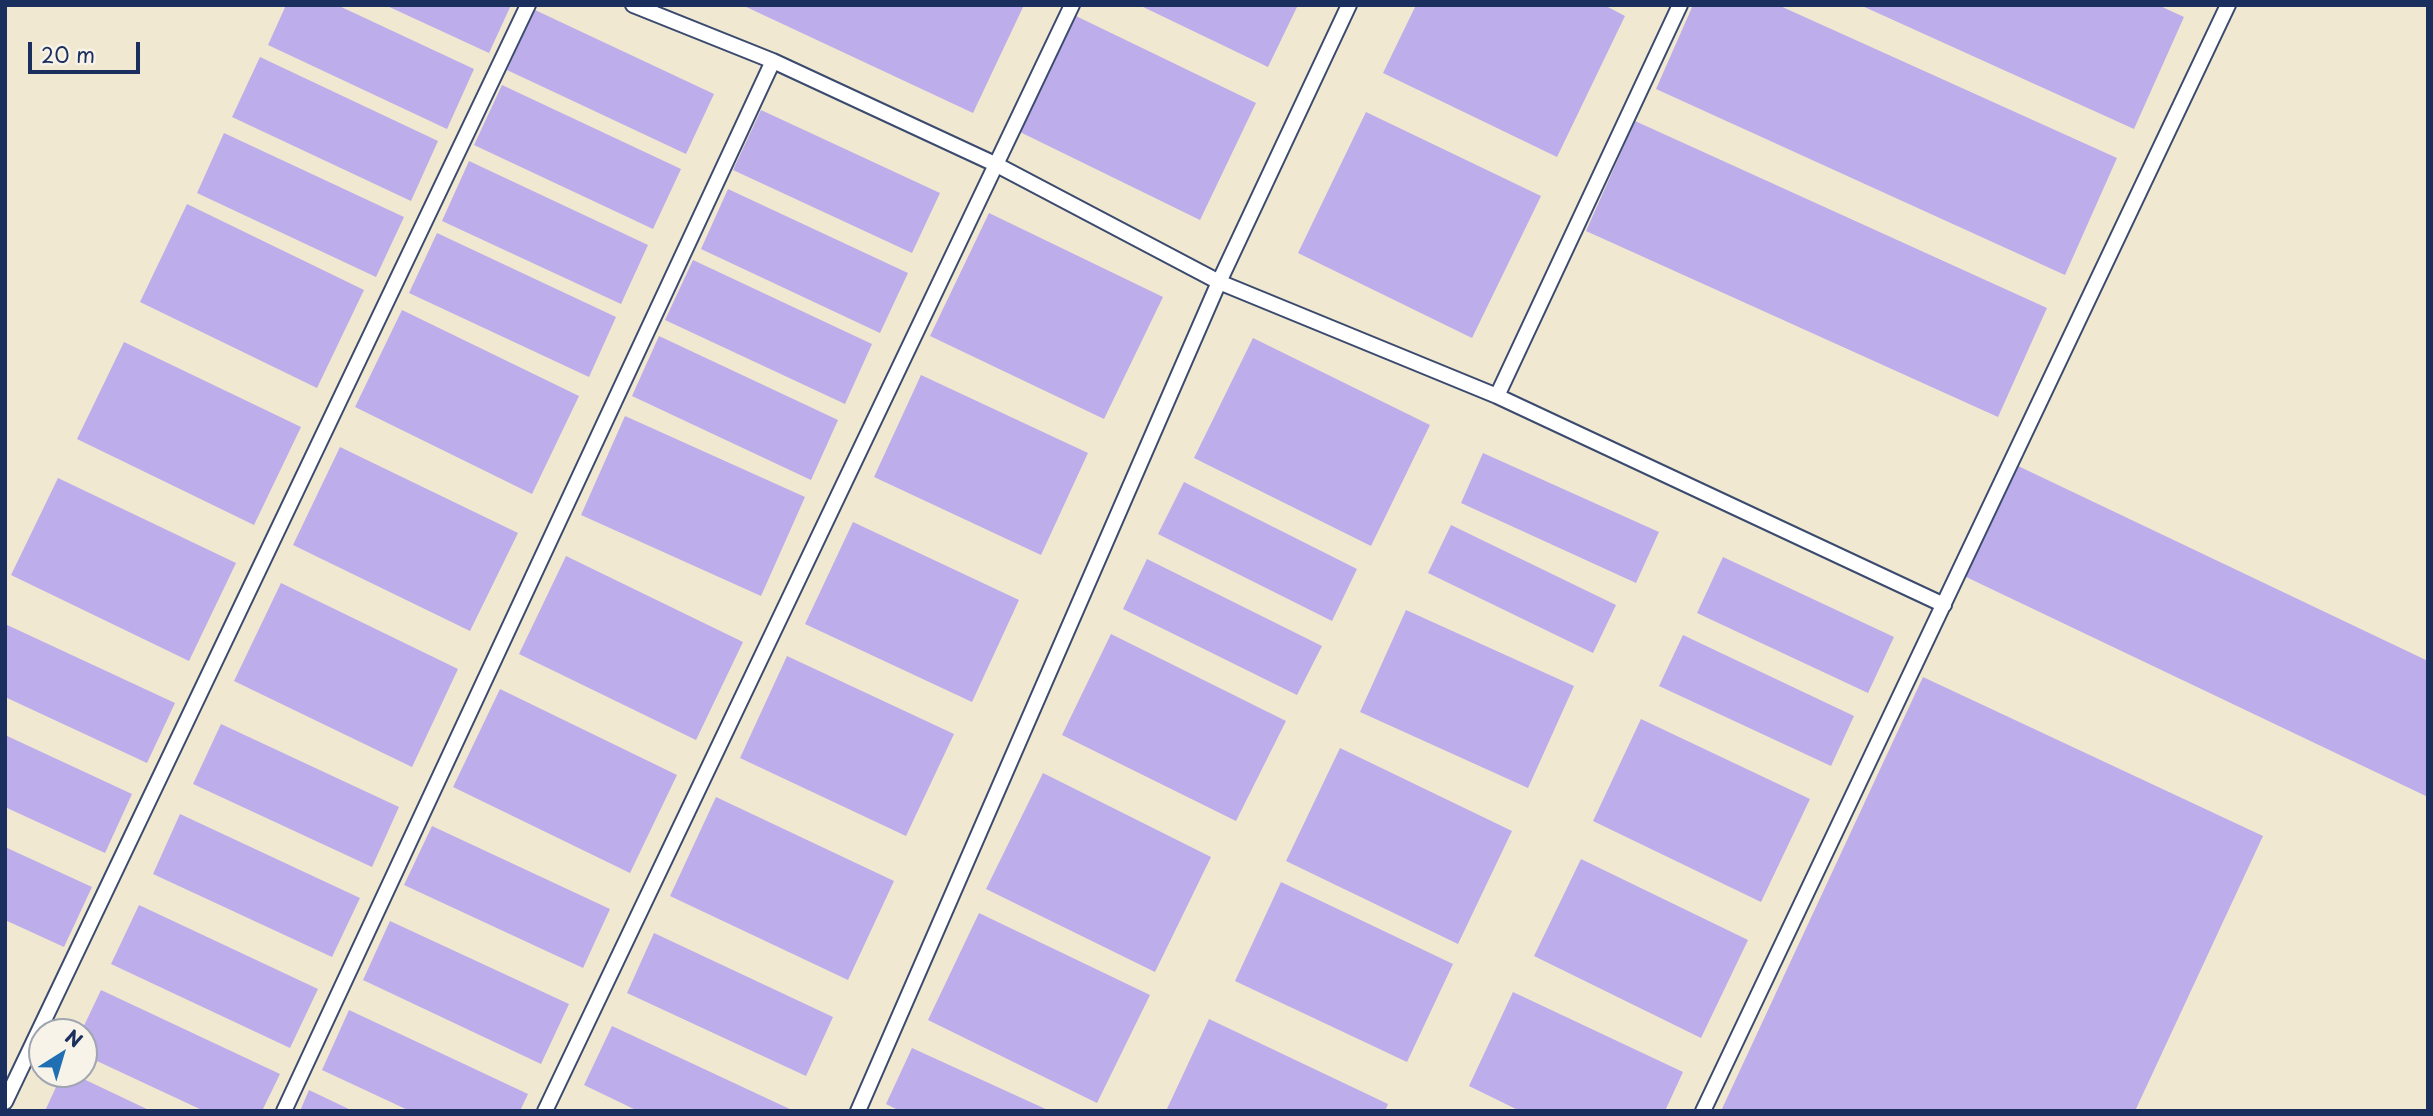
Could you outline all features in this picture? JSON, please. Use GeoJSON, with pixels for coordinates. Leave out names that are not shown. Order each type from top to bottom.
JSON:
{"type":"FeatureCollection","features":[{"type":"Feature","properties":{"kind":"lane"},"geometry":{"type":"LineString","coordinates":[[5,1102],[528,5]]}},
{"type":"Feature","properties":{"kind":"lane"},"geometry":{"type":"LineString","coordinates":[[633,5],[773,61],[997,165],[1219,282],[1496,396],[1944,605]]}},
{"type":"Feature","properties":{"kind":"lane"},"geometry":{"type":"LineString","coordinates":[[545,1111],[1072,5]]}},
{"type":"Feature","properties":{"kind":"lane"},"geometry":{"type":"LineString","coordinates":[[858,1111],[1219,282],[1349,5]]}},
{"type":"Feature","properties":{"kind":"lane"},"geometry":{"type":"LineString","coordinates":[[1496,396],[1680,5]]}},
{"type":"Feature","properties":{"kind":"lane"},"geometry":{"type":"LineString","coordinates":[[1703,1111],[2228,5]]}},
{"type":"Feature","properties":{"kind":"lane"},"geometry":{"type":"LineString","coordinates":[[284,1111],[773,61]]}},
{"type":"Feature","properties":{"kind":"building"},"geometry":{"type":"Polygon","coordinates":[[[286,5],[337,5],[474,69],[447,129],[268,45],[286,5]]]}},
{"type":"Feature","properties":{"kind":"building"},"geometry":{"type":"Polygon","coordinates":[[[385,5],[511,5],[489,53],[385,5]]]}},
{"type":"Feature","properties":{"kind":"building"},"geometry":{"type":"Polygon","coordinates":[[[742,5],[1024,5],[973,113],[742,5]]]}},
{"type":"Feature","properties":{"kind":"building"},"geometry":{"type":"Polygon","coordinates":[[[1139,5],[1298,5],[1268,67],[1139,5]]]}},
{"type":"Feature","properties":{"kind":"building"},"geometry":{"type":"Polygon","coordinates":[[[1416,5],[1604,5],[1625,16],[1557,157],[1383,73],[1416,5]]]}},
{"type":"Feature","properties":{"kind":"building"},"geometry":{"type":"Polygon","coordinates":[[[1693,5],[1778,5],[2117,158],[2065,275],[1656,89],[1693,5]]]}},
{"type":"Feature","properties":{"kind":"building"},"geometry":{"type":"Polygon","coordinates":[[[1860,5],[2158,5],[2184,17],[2134,129],[1860,5]]]}},
{"type":"Feature","properties":{"kind":"building"},"geometry":{"type":"Polygon","coordinates":[[[535,10],[714,94],[686,154],[507,70],[535,10]]]}},
{"type":"Feature","properties":{"kind":"building"},"geometry":{"type":"Polygon","coordinates":[[[1076,16],[1256,103],[1200,220],[1020,132],[1076,16]]]}},
{"type":"Feature","properties":{"kind":"building"},"geometry":{"type":"Polygon","coordinates":[[[260,57],[438,141],[411,201],[232,117],[260,57]]]}},
{"type":"Feature","properties":{"kind":"building"},"geometry":{"type":"Polygon","coordinates":[[[502,85],[681,169],[653,229],[474,145],[502,85]]]}},
{"type":"Feature","properties":{"kind":"building"},"geometry":{"type":"Polygon","coordinates":[[[761,110],[940,193],[912,253],[733,170],[761,110]]]}},
{"type":"Feature","properties":{"kind":"building"},"geometry":{"type":"Polygon","coordinates":[[[1366,112],[1541,196],[1472,338],[1298,253],[1366,112]]]}},
{"type":"Feature","properties":{"kind":"building"},"geometry":{"type":"Polygon","coordinates":[[[1635,121],[2047,308],[1998,417],[1586,231],[1635,121]]]}},
{"type":"Feature","properties":{"kind":"building"},"geometry":{"type":"Polygon","coordinates":[[[224,133],[404,217],[376,277],[197,193],[224,133]]]}},
{"type":"Feature","properties":{"kind":"building"},"geometry":{"type":"Polygon","coordinates":[[[469,161],[648,245],[621,304],[442,221],[469,161]]]}},
{"type":"Feature","properties":{"kind":"building"},"geometry":{"type":"Polygon","coordinates":[[[728,189],[908,273],[880,333],[701,249],[728,189]]]}},
{"type":"Feature","properties":{"kind":"building"},"geometry":{"type":"Polygon","coordinates":[[[187,204],[364,290],[317,388],[140,302],[187,204]]]}},
{"type":"Feature","properties":{"kind":"building"},"geometry":{"type":"Polygon","coordinates":[[[989,213],[1163,297],[1104,419],[930,336],[989,213]]]}},
{"type":"Feature","properties":{"kind":"building"},"geometry":{"type":"Polygon","coordinates":[[[437,233],[616,317],[589,377],[409,293],[437,233]]]}},
{"type":"Feature","properties":{"kind":"building"},"geometry":{"type":"Polygon","coordinates":[[[693,260],[872,344],[845,404],[665,320],[693,260]]]}},
{"type":"Feature","properties":{"kind":"building"},"geometry":{"type":"Polygon","coordinates":[[[402,310],[579,396],[532,494],[355,407],[402,310]]]}},
{"type":"Feature","properties":{"kind":"building"},"geometry":{"type":"Polygon","coordinates":[[[659,336],[838,420],[811,480],[632,396],[659,336]]]}},
{"type":"Feature","properties":{"kind":"building"},"geometry":{"type":"Polygon","coordinates":[[[1253,338],[1430,425],[1371,546],[1194,458],[1253,338]]]}},
{"type":"Feature","properties":{"kind":"building"},"geometry":{"type":"Polygon","coordinates":[[[124,342],[301,427],[254,525],[77,439],[124,342]]]}},
{"type":"Feature","properties":{"kind":"building"},"geometry":{"type":"Polygon","coordinates":[[[921,375],[1088,453],[1041,555],[874,477],[921,375]]]}},
{"type":"Feature","properties":{"kind":"building"},"geometry":{"type":"Polygon","coordinates":[[[625,416],[805,497],[761,596],[581,515],[625,416]]]}},
{"type":"Feature","properties":{"kind":"building"},"geometry":{"type":"Polygon","coordinates":[[[340,447],[518,533],[470,631],[293,545],[340,447]]]}},
{"type":"Feature","properties":{"kind":"building"},"geometry":{"type":"Polygon","coordinates":[[[1483,453],[1659,532],[1636,583],[1461,503],[1483,453]]]}},
{"type":"Feature","properties":{"kind":"building"},"geometry":{"type":"Polygon","coordinates":[[[2016,465],[2428,661],[2428,797],[1964,576],[2016,465]]]}},
{"type":"Feature","properties":{"kind":"building"},"geometry":{"type":"Polygon","coordinates":[[[58,478],[236,563],[189,661],[11,575],[58,478]]]}},
{"type":"Feature","properties":{"kind":"building"},"geometry":{"type":"Polygon","coordinates":[[[1184,482],[1357,569],[1332,621],[1158,534],[1184,482]]]}},
{"type":"Feature","properties":{"kind":"building"},"geometry":{"type":"Polygon","coordinates":[[[853,522],[1019,600],[972,702],[805,624],[853,522]]]}},
{"type":"Feature","properties":{"kind":"building"},"geometry":{"type":"Polygon","coordinates":[[[1451,525],[1616,605],[1593,653],[1428,573],[1451,525]]]}},
{"type":"Feature","properties":{"kind":"building"},"geometry":{"type":"Polygon","coordinates":[[[566,556],[743,642],[696,740],[519,654],[566,556]]]}},
{"type":"Feature","properties":{"kind":"building"},"geometry":{"type":"Polygon","coordinates":[[[1723,557],[1894,637],[1868,693],[1697,613],[1723,557]]]}},
{"type":"Feature","properties":{"kind":"building"},"geometry":{"type":"Polygon","coordinates":[[[1147,559],[1322,646],[1297,695],[1123,609],[1147,559]]]}},
{"type":"Feature","properties":{"kind":"building"},"geometry":{"type":"Polygon","coordinates":[[[281,583],[458,669],[412,767],[234,681],[281,583]]]}},
{"type":"Feature","properties":{"kind":"building"},"geometry":{"type":"Polygon","coordinates":[[[1406,610],[1574,686],[1528,788],[1360,712],[1406,610]]]}},
{"type":"Feature","properties":{"kind":"building"},"geometry":{"type":"Polygon","coordinates":[[[5,624],[175,703],[147,763],[5,697],[5,624]]]}},
{"type":"Feature","properties":{"kind":"building"},"geometry":{"type":"Polygon","coordinates":[[[1111,634],[1286,721],[1236,821],[1062,735],[1111,634]]]}},
{"type":"Feature","properties":{"kind":"building"},"geometry":{"type":"Polygon","coordinates":[[[1683,635],[1854,716],[1831,766],[1659,686],[1683,635]]]}},
{"type":"Feature","properties":{"kind":"building"},"geometry":{"type":"Polygon","coordinates":[[[787,656],[954,734],[906,836],[740,758],[787,656]]]}},
{"type":"Feature","properties":{"kind":"building"},"geometry":{"type":"Polygon","coordinates":[[[1923,677],[2263,836],[2135,1111],[1721,1111],[1923,677]]]}},
{"type":"Feature","properties":{"kind":"building"},"geometry":{"type":"Polygon","coordinates":[[[500,689],[677,775],[630,873],[453,787],[500,689]]]}},
{"type":"Feature","properties":{"kind":"building"},"geometry":{"type":"Polygon","coordinates":[[[1641,719],[1810,799],[1761,902],[1593,821],[1641,719]]]}},
{"type":"Feature","properties":{"kind":"building"},"geometry":{"type":"Polygon","coordinates":[[[221,724],[399,807],[372,867],[193,784],[221,724]]]}},
{"type":"Feature","properties":{"kind":"building"},"geometry":{"type":"Polygon","coordinates":[[[5,735],[132,794],[105,853],[5,807],[5,735]]]}},
{"type":"Feature","properties":{"kind":"building"},"geometry":{"type":"Polygon","coordinates":[[[1340,748],[1512,831],[1458,944],[1286,861],[1340,748]]]}},
{"type":"Feature","properties":{"kind":"building"},"geometry":{"type":"Polygon","coordinates":[[[1043,773],[1211,857],[1155,972],[986,889],[1043,773]]]}},
{"type":"Feature","properties":{"kind":"building"},"geometry":{"type":"Polygon","coordinates":[[[716,797],[894,881],[848,980],[670,896],[716,797]]]}},
{"type":"Feature","properties":{"kind":"building"},"geometry":{"type":"Polygon","coordinates":[[[180,814],[360,898],[332,957],[153,874],[180,814]]]}},
{"type":"Feature","properties":{"kind":"building"},"geometry":{"type":"Polygon","coordinates":[[[432,826],[610,909],[583,968],[404,885],[432,826]]]}},
{"type":"Feature","properties":{"kind":"building"},"geometry":{"type":"Polygon","coordinates":[[[5,847],[92,887],[64,947],[5,920],[5,847]]]}},
{"type":"Feature","properties":{"kind":"building"},"geometry":{"type":"Polygon","coordinates":[[[1581,859],[1748,940],[1701,1038],[1534,956],[1581,859]]]}},
{"type":"Feature","properties":{"kind":"building"},"geometry":{"type":"Polygon","coordinates":[[[1281,882],[1453,964],[1407,1062],[1235,981],[1281,882]]]}},
{"type":"Feature","properties":{"kind":"building"},"geometry":{"type":"Polygon","coordinates":[[[139,905],[318,989],[290,1048],[111,964],[139,905]]]}},
{"type":"Feature","properties":{"kind":"building"},"geometry":{"type":"Polygon","coordinates":[[[979,913],[1150,995],[1097,1103],[928,1020],[979,913]]]}},
{"type":"Feature","properties":{"kind":"building"},"geometry":{"type":"Polygon","coordinates":[[[390,921],[569,1004],[541,1064],[363,980],[390,921]]]}},
{"type":"Feature","properties":{"kind":"building"},"geometry":{"type":"Polygon","coordinates":[[[654,933],[833,1017],[806,1076],[627,993],[654,933]]]}},
{"type":"Feature","properties":{"kind":"building"},"geometry":{"type":"Polygon","coordinates":[[[101,990],[280,1074],[262,1111],[204,1111],[98,1062],[98,1018],[88,1018],[101,990]]]}},
{"type":"Feature","properties":{"kind":"building"},"geometry":{"type":"Polygon","coordinates":[[[1513,992],[1683,1072],[1665,1111],[1520,1111],[1469,1086],[1513,992]]]}},
{"type":"Feature","properties":{"kind":"building"},"geometry":{"type":"Polygon","coordinates":[[[349,1010],[528,1094],[520,1111],[410,1111],[322,1070],[349,1010]]]}},
{"type":"Feature","properties":{"kind":"building"},"geometry":{"type":"Polygon","coordinates":[[[1209,1019],[1388,1104],[1385,1111],[1166,1111],[1209,1019]]]}},
{"type":"Feature","properties":{"kind":"building"},"geometry":{"type":"Polygon","coordinates":[[[612,1026],[794,1111],[638,1111],[584,1085],[612,1026]]]}},
{"type":"Feature","properties":{"kind":"building"},"geometry":{"type":"Polygon","coordinates":[[[912,1048],[1050,1111],[900,1111],[886,1104],[912,1048]]]}},
{"type":"Feature","properties":{"kind":"building"},"geometry":{"type":"Polygon","coordinates":[[[98,1086],[151,1111],[45,1111],[56,1088],[98,1088],[98,1086]]]}},
{"type":"Feature","properties":{"kind":"building"},"geometry":{"type":"Polygon","coordinates":[[[309,1090],[353,1111],[300,1111],[309,1090]]]}}]}
